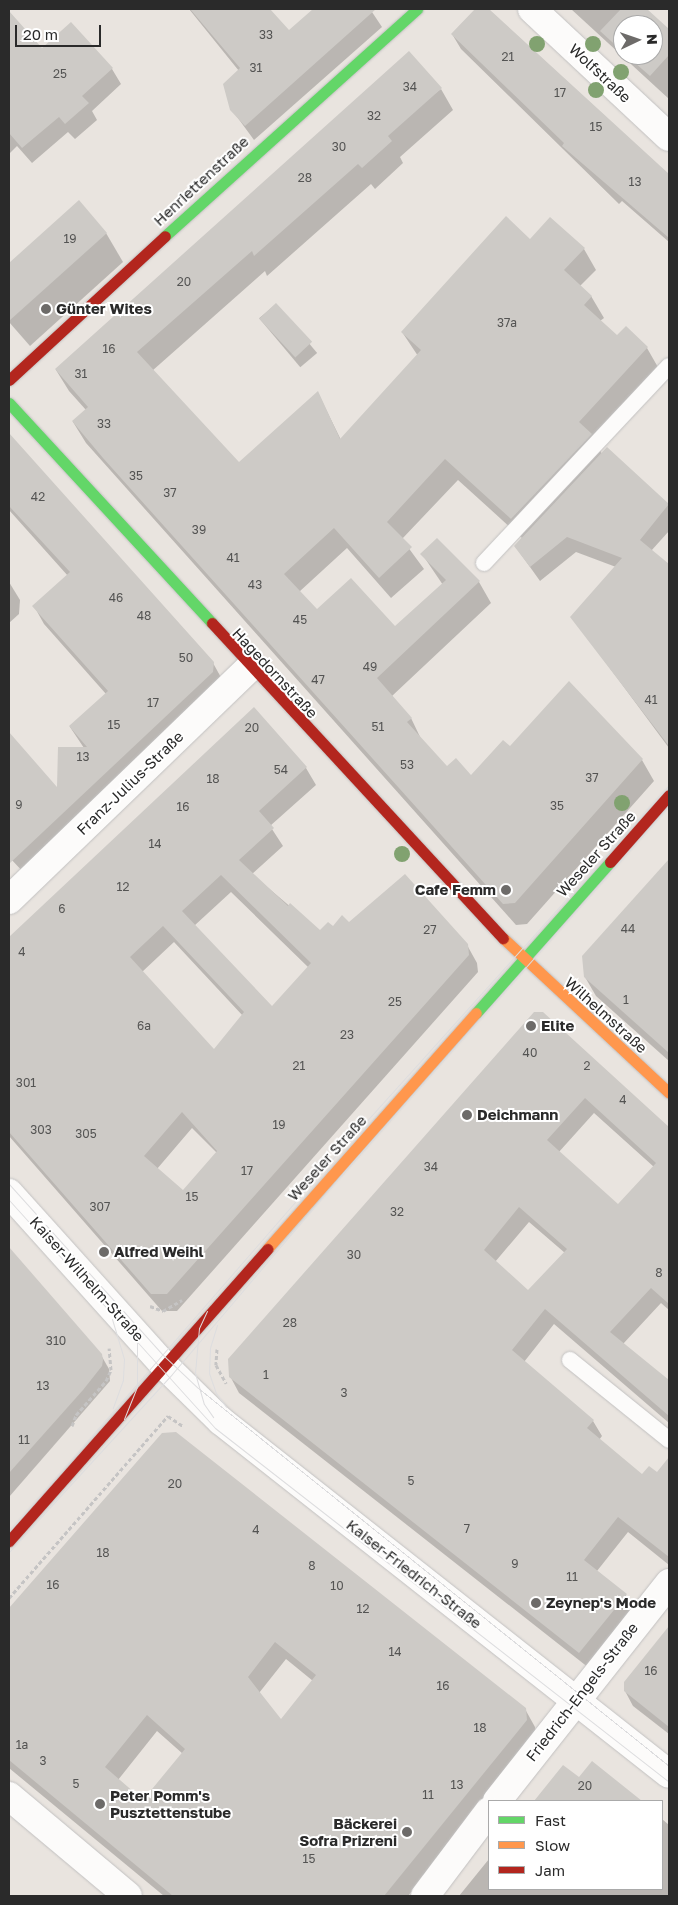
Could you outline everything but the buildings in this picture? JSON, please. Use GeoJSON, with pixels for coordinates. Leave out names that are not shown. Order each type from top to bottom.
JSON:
{"type":"FeatureCollection","features":[{"type":"Feature","properties":{"kind":"street","name":"Henriettenstraße"},"geometry":{"type":"LineString","coordinates":[[9,380],[244,162],[417,9]]}},
{"type":"Feature","properties":{"kind":"street","name":"Wolfstraße"},"geometry":{"type":"LineString","coordinates":[[532,9],[669,137]]}},
{"type":"Feature","properties":{"kind":"street","name":"Hagedornstraße"},"geometry":{"type":"LineString","coordinates":[[9,403],[250,667],[523,959]]}},
{"type":"Feature","properties":{"kind":"street","name":"Franz-Julius-Straße"},"geometry":{"type":"LineString","coordinates":[[10,898],[250,667]]}},
{"type":"Feature","properties":{"kind":"street","name":"Weseler Straße"},"geometry":{"type":"LineString","coordinates":[[9,1542],[669,795]]}},
{"type":"Feature","properties":{"kind":"street","name":"Wilhelmstraße"},"geometry":{"type":"LineString","coordinates":[[523,959],[669,1093]]}},
{"type":"Feature","properties":{"kind":"street","name":"Kaiser-Wilhelm-Straße"},"geometry":{"type":"LineString","coordinates":[[9,1193],[164,1366]]}},
{"type":"Feature","properties":{"kind":"street","name":"Kaiser-Friedrich-Straße"},"geometry":{"type":"LineString","coordinates":[[164,1366],[228,1427],[669,1774]]}},
{"type":"Feature","properties":{"kind":"street","name":"Friedrich-Engels-Straße"},"geometry":{"type":"LineString","coordinates":[[498,1800],[575,1699],[669,1583]]}},
{"type":"Feature","properties":{"kind":"street"},"geometry":{"type":"LineString","coordinates":[[9,1796],[128,1896]]}},
{"type":"Feature","properties":{"kind":"street"},"geometry":{"type":"LineString","coordinates":[[425,1896],[488,1812]]}},
{"type":"Feature","properties":{"kind":"lane"},"geometry":{"type":"LineString","coordinates":[[484,563],[667,371]]}},
{"type":"Feature","properties":{"kind":"lane"},"geometry":{"type":"LineString","coordinates":[[570,1360],[669,1440]]}},
{"type":"Feature","properties":{"kind":"path"},"geometry":{"type":"LineString","coordinates":[[146,1304],[163,1312],[182,1300]]}},
{"type":"Feature","properties":{"kind":"path"},"geometry":{"type":"LineString","coordinates":[[71,1429],[76,1415],[106,1381],[111,1370],[109,1345]]}},
{"type":"Feature","properties":{"kind":"path"},"geometry":{"type":"LineString","coordinates":[[218,1345],[216,1365],[228,1388]]}},
{"type":"Feature","properties":{"kind":"path"},"geometry":{"type":"LineString","coordinates":[[9,1598],[168,1416],[190,1431]]}},
{"type":"Feature","properties":{"kind":"tram line"},"geometry":{"type":"LineString","coordinates":[[9,1531],[327,1165],[669,785]]}},
{"type":"Feature","properties":{"kind":"tram line"},"geometry":{"type":"LineString","coordinates":[[9,1552],[172,1374],[343,1173],[669,806]]}},
{"type":"Feature","properties":{"kind":"tram line"},"geometry":{"type":"LineString","coordinates":[[9,1184],[163,1355],[198,1388],[669,1766]]}},
{"type":"Feature","properties":{"kind":"tram line"},"geometry":{"type":"LineString","coordinates":[[9,1200],[215,1428],[669,1782]]}},
{"type":"Feature","properties":{"kind":"tram line"},"geometry":{"type":"LineString","coordinates":[[207,1311],[199,1328],[195,1373],[204,1404],[213,1417]]}},
{"type":"Feature","properties":{"kind":"tram line"},"geometry":{"type":"LineString","coordinates":[[112,1319],[124,1359],[123,1380],[113,1408]]}},
{"type":"Feature","properties":{"kind":"tram line"},"geometry":{"type":"LineString","coordinates":[[217,1325],[210,1348],[209,1373],[216,1393],[226,1407]]}},
{"type":"Feature","properties":{"kind":"tram line"},"geometry":{"type":"LineString","coordinates":[[124,1419],[137,1386],[137,1342]]}},
{"type":"Feature","properties":{"kind":"traffic: fast"},"geometry":{"type":"LineString","coordinates":[[165,236],[417,9]]}},
{"type":"Feature","properties":{"kind":"traffic: fast"},"geometry":{"type":"LineString","coordinates":[[9,403],[212,623]]}},
{"type":"Feature","properties":{"kind":"traffic: fast"},"geometry":{"type":"LineString","coordinates":[[476,1013],[610,862]]}},
{"type":"Feature","properties":{"kind":"traffic: slow"},"geometry":{"type":"LineString","coordinates":[[503,938],[669,1093]]}},
{"type":"Feature","properties":{"kind":"traffic: slow"},"geometry":{"type":"LineString","coordinates":[[267,1249],[476,1013]]}},
{"type":"Feature","properties":{"kind":"traffic: jam"},"geometry":{"type":"LineString","coordinates":[[9,380],[165,236]]}},
{"type":"Feature","properties":{"kind":"traffic: jam"},"geometry":{"type":"LineString","coordinates":[[212,623],[503,938]]}},
{"type":"Feature","properties":{"kind":"traffic: jam"},"geometry":{"type":"LineString","coordinates":[[610,862],[669,795]]}},
{"type":"Feature","properties":{"kind":"traffic: jam"},"geometry":{"type":"LineString","coordinates":[[9,1541],[267,1249]]}},
{"type":"Feature","properties":{"kind":"place","name":"Günter Wites"},"geometry":{"type":"Point","coordinates":[46,309]}},
{"type":"Feature","properties":{"kind":"place","name":"Cafe Femm"},"geometry":{"type":"Point","coordinates":[506,890]}},
{"type":"Feature","properties":{"kind":"place","name":"Elite"},"geometry":{"type":"Point","coordinates":[531,1026]}},
{"type":"Feature","properties":{"kind":"place","name":"Deichmann"},"geometry":{"type":"Point","coordinates":[467,1115]}},
{"type":"Feature","properties":{"kind":"place","name":"Alfred Weihl"},"geometry":{"type":"Point","coordinates":[104,1252]}},
{"type":"Feature","properties":{"kind":"place","name":"Zeynep's Mode"},"geometry":{"type":"Point","coordinates":[536,1603]}},
{"type":"Feature","properties":{"kind":"place","name":"Peter Pomm's Pusztettenstube"},"geometry":{"type":"Point","coordinates":[100,1804]}},
{"type":"Feature","properties":{"kind":"place","name":"Bäckerei Sofra Prizreni"},"geometry":{"type":"Point","coordinates":[407,1832]}}]}
